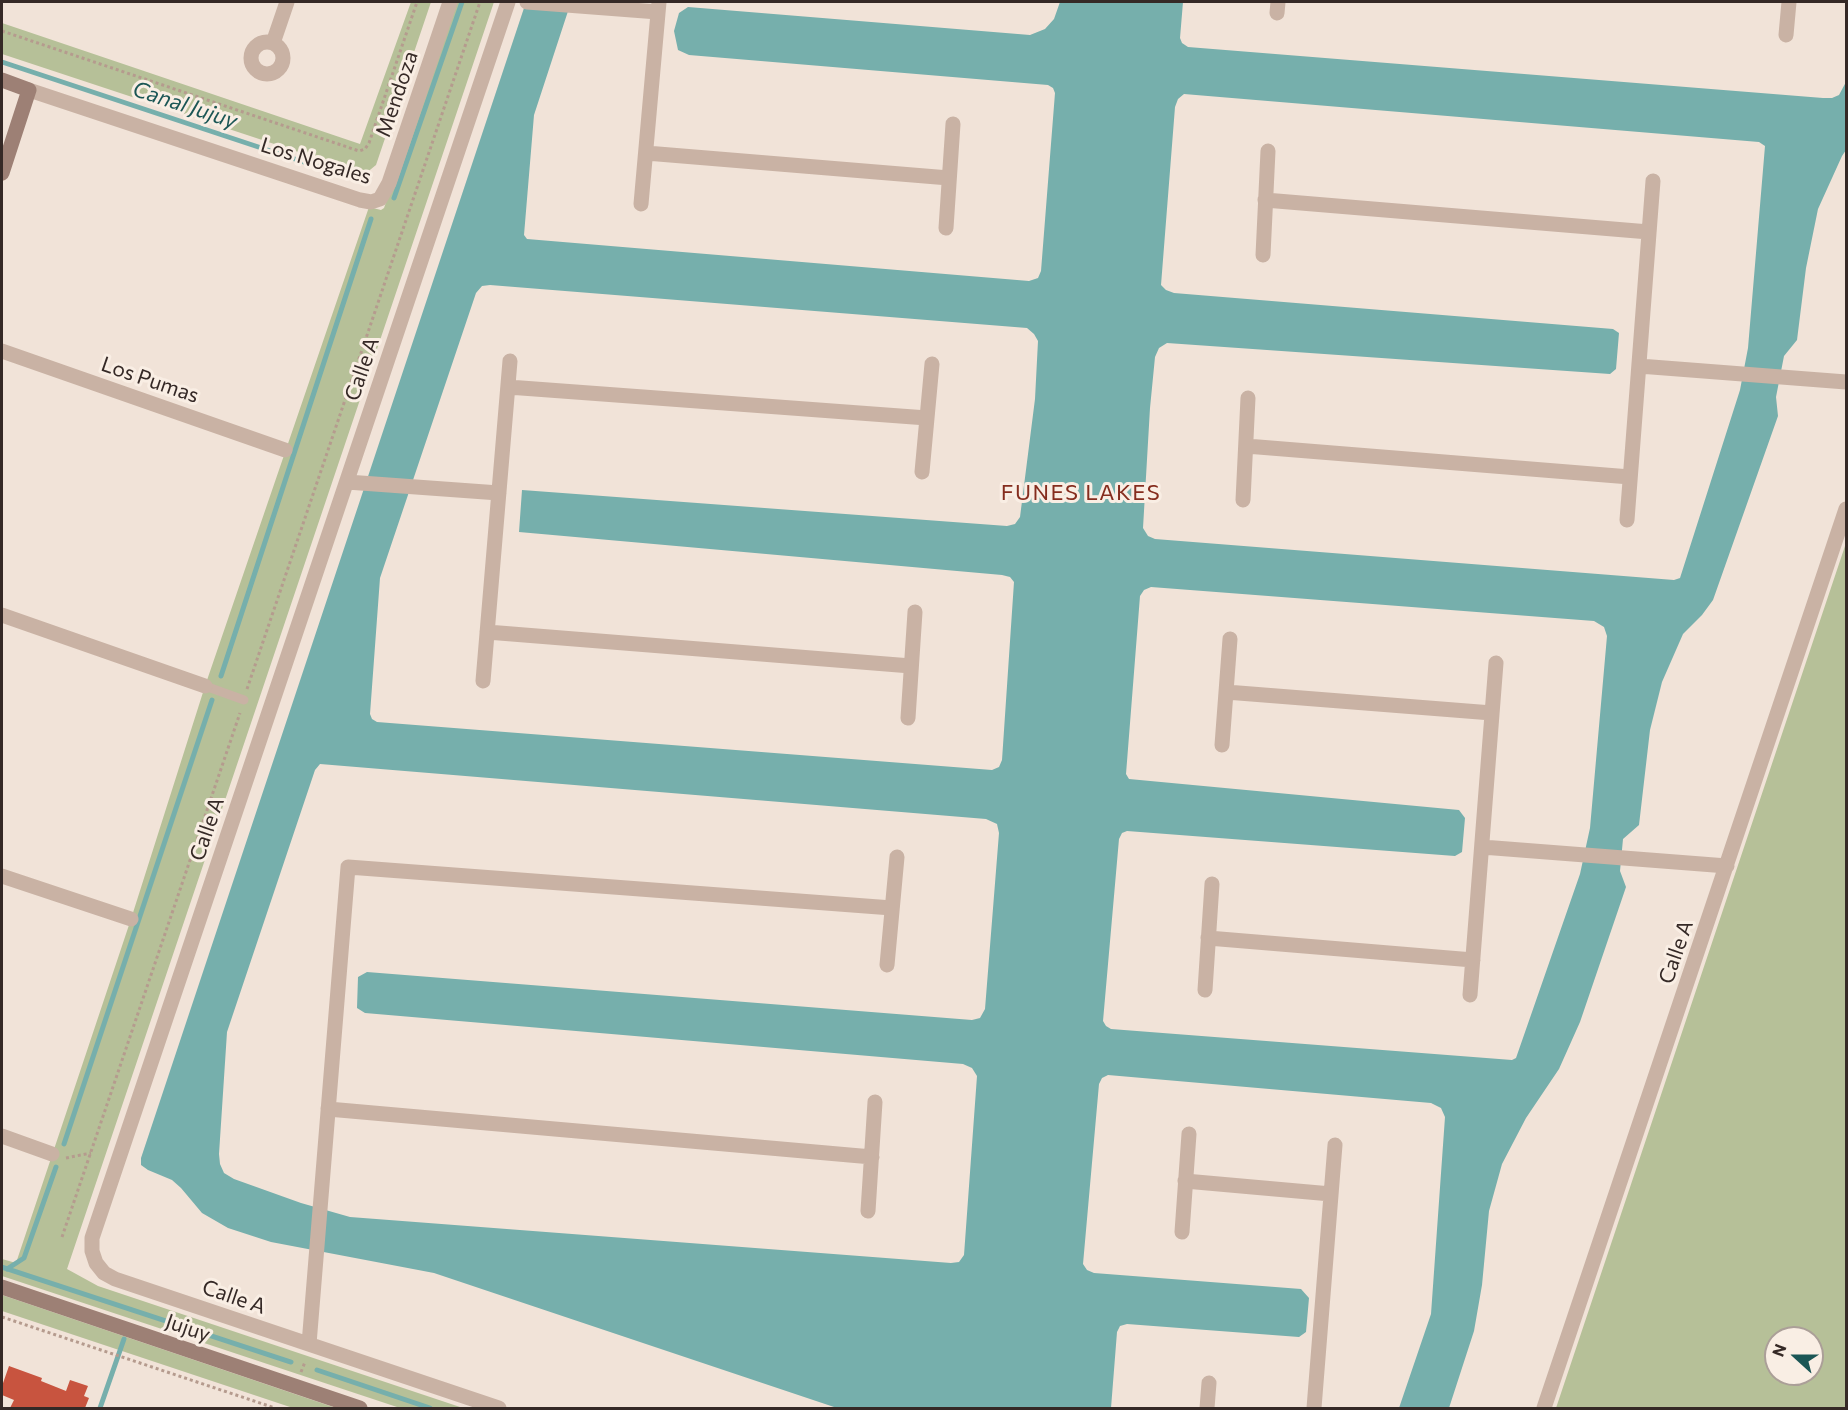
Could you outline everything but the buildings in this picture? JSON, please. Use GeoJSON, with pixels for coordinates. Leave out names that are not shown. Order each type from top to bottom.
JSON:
{"type":"FeatureCollection","features":[{"type":"Feature","properties":{"kind":"street"},"geometry":{"type":"LineString","coordinates":[[273,43],[286,2]]}},
{"type":"Feature","properties":{"kind":"street","name":"Mendoza"},"geometry":{"type":"LineString","coordinates":[[380,199],[389,183],[450,2]]}},
{"type":"Feature","properties":{"kind":"street","name":"Calle A"},"geometry":{"type":"LineString","coordinates":[[499,1408],[115,1279],[104,1273],[96,1263],[92,1251],[92,1238],[508,2]]}},
{"type":"Feature","properties":{"kind":"street"},"geometry":{"type":"LineString","coordinates":[[527,2],[578,6],[659,7],[642,204]]}},
{"type":"Feature","properties":{"kind":"street"},"geometry":{"type":"LineString","coordinates":[[1786,34],[1788,2]]}},
{"type":"Feature","properties":{"kind":"street","name":"Los Nogales"},"geometry":{"type":"LineString","coordinates":[[2,80],[360,200],[371,202],[380,199]]}},
{"type":"Feature","properties":{"kind":"street"},"geometry":{"type":"LineString","coordinates":[[2,173],[29,90]]}},
{"type":"Feature","properties":{"kind":"street"},"geometry":{"type":"LineString","coordinates":[[946,228],[953,124]]}},
{"type":"Feature","properties":{"kind":"street"},"geometry":{"type":"LineString","coordinates":[[1263,255],[1268,151]]}},
{"type":"Feature","properties":{"kind":"street"},"geometry":{"type":"LineString","coordinates":[[646,153],[950,178]]}},
{"type":"Feature","properties":{"kind":"street"},"geometry":{"type":"LineString","coordinates":[[1627,519],[1653,181]]}},
{"type":"Feature","properties":{"kind":"street"},"geometry":{"type":"LineString","coordinates":[[1265,200],[1649,232]]}},
{"type":"Feature","properties":{"kind":"street","name":"Los Pumas"},"geometry":{"type":"LineString","coordinates":[[2,351],[285,450]]}},
{"type":"Feature","properties":{"kind":"street"},"geometry":{"type":"LineString","coordinates":[[483,681],[510,361]]}},
{"type":"Feature","properties":{"kind":"street"},"geometry":{"type":"LineString","coordinates":[[922,472],[932,364]]}},
{"type":"Feature","properties":{"kind":"street"},"geometry":{"type":"LineString","coordinates":[[1639,366],[1846,382]]}},
{"type":"Feature","properties":{"kind":"street"},"geometry":{"type":"LineString","coordinates":[[508,387],[927,418]]}},
{"type":"Feature","properties":{"kind":"street"},"geometry":{"type":"LineString","coordinates":[[1243,500],[1248,398]]}},
{"type":"Feature","properties":{"kind":"street"},"geometry":{"type":"LineString","coordinates":[[1246,446],[1630,477]]}},
{"type":"Feature","properties":{"kind":"street"},"geometry":{"type":"LineString","coordinates":[[347,482],[499,493]]}},
{"type":"Feature","properties":{"kind":"street","name":"Calle A"},"geometry":{"type":"LineString","coordinates":[[1544,1408],[1846,509]]}},
{"type":"Feature","properties":{"kind":"street"},"geometry":{"type":"LineString","coordinates":[[908,718],[915,612]]}},
{"type":"Feature","properties":{"kind":"street"},"geometry":{"type":"LineString","coordinates":[[2,615],[205,686]]}},
{"type":"Feature","properties":{"kind":"street"},"geometry":{"type":"LineString","coordinates":[[487,632],[911,666]]}},
{"type":"Feature","properties":{"kind":"street"},"geometry":{"type":"LineString","coordinates":[[1222,745],[1230,639]]}},
{"type":"Feature","properties":{"kind":"street"},"geometry":{"type":"LineString","coordinates":[[1470,995],[1496,663]]}},
{"type":"Feature","properties":{"kind":"street"},"geometry":{"type":"LineString","coordinates":[[1226,692],[1492,713]]}},
{"type":"Feature","properties":{"kind":"street"},"geometry":{"type":"LineString","coordinates":[[1482,847],[1727,866]]}},
{"type":"Feature","properties":{"kind":"street"},"geometry":{"type":"LineString","coordinates":[[886,965],[897,857]]}},
{"type":"Feature","properties":{"kind":"street"},"geometry":{"type":"LineString","coordinates":[[309,1344],[348,867],[892,908]]}},
{"type":"Feature","properties":{"kind":"street"},"geometry":{"type":"LineString","coordinates":[[2,876],[131,920]]}},
{"type":"Feature","properties":{"kind":"street"},"geometry":{"type":"LineString","coordinates":[[1205,990],[1212,884]]}},
{"type":"Feature","properties":{"kind":"street"},"geometry":{"type":"LineString","coordinates":[[1208,938],[1473,960]]}},
{"type":"Feature","properties":{"kind":"street"},"geometry":{"type":"LineString","coordinates":[[868,1211],[875,1102]]}},
{"type":"Feature","properties":{"kind":"street"},"geometry":{"type":"LineString","coordinates":[[328,1109],[872,1157]]}},
{"type":"Feature","properties":{"kind":"street"},"geometry":{"type":"LineString","coordinates":[[1182,1232],[1189,1134]]}},
{"type":"Feature","properties":{"kind":"street"},"geometry":{"type":"LineString","coordinates":[[2,1136],[52,1154]]}},
{"type":"Feature","properties":{"kind":"street"},"geometry":{"type":"LineString","coordinates":[[1314,1408],[1335,1145]]}},
{"type":"Feature","properties":{"kind":"street"},"geometry":{"type":"LineString","coordinates":[[1185,1181],[1331,1194]]}},
{"type":"Feature","properties":{"kind":"street","name":"Jujuy"},"geometry":{"type":"LineString","coordinates":[[2,1287],[360,1408]]}},
{"type":"Feature","properties":{"kind":"street"},"geometry":{"type":"LineString","coordinates":[[1207,1408],[1209,1383]]}},
{"type":"Feature","properties":{"kind":"lane"},"geometry":{"type":"LineString","coordinates":[[205,686],[244,700]]}},
{"type":"Feature","properties":{"kind":"path"},"geometry":{"type":"LineString","coordinates":[[2,31],[359,151],[365,149],[369,143],[417,2]]}},
{"type":"Feature","properties":{"kind":"path"},"geometry":{"type":"LineString","coordinates":[[62,1237],[480,2]]}},
{"type":"Feature","properties":{"kind":"path"},"geometry":{"type":"LineString","coordinates":[[52,1154],[68,1159],[91,1153]]}},
{"type":"Feature","properties":{"kind":"path"},"geometry":{"type":"LineString","coordinates":[[2,1317],[275,1408]]}},
{"type":"Feature","properties":{"kind":"green space"},"geometry":{"type":"Polygon","coordinates":[[[411,2],[431,2],[376,165],[365,174],[2,54],[2,23],[360,144],[411,2]]]}},
{"type":"Feature","properties":{"kind":"green space"},"geometry":{"type":"Polygon","coordinates":[[[456,2],[494,2],[67,1269],[98,1286],[463,1408],[400,1408],[2,1276],[2,1259],[16,1263],[131,919],[205,686],[369,207],[381,210],[384,208],[456,2]]]}},
{"type":"Feature","properties":{"kind":"green space"},"geometry":{"type":"Polygon","coordinates":[[[1846,543],[1846,1408],[1556,1408],[1846,543]]]}},
{"type":"Feature","properties":{"kind":"green space"},"geometry":{"type":"Polygon","coordinates":[[[2,1295],[336,1408],[293,1408],[2,1311],[2,1295]]]}},
{"type":"Feature","properties":{"kind":"water"},"geometry":{"type":"Polygon","coordinates":[[[526,2],[571,2],[534,115],[524,235],[527,239],[1029,281],[1038,278],[1041,271],[1055,93],[1053,88],[1048,85],[689,55],[678,50],[674,31],[679,13],[688,7],[1030,35],[1045,29],[1054,19],[1060,2],[1183,2],[1180,38],[1182,43],[1188,47],[1823,98],[1839,95],[1846,82],[1846,150],[1818,209],[1806,268],[1797,340],[1784,356],[1776,397],[1778,416],[1713,600],[1683,634],[1662,682],[1650,730],[1639,825],[1623,839],[1620,871],[1626,887],[1580,1022],[1559,1069],[1526,1118],[1502,1164],[1489,1211],[1482,1285],[1474,1331],[1449,1408],[1399,1408],[1431,1314],[1445,1117],[1441,1108],[1431,1103],[1108,1075],[1102,1078],[1099,1084],[1083,1264],[1087,1270],[1094,1273],[1301,1289],[1309,1298],[1306,1332],[1299,1337],[1127,1324],[1120,1326],[1117,1332],[1111,1408],[837,1408],[434,1273],[271,1242],[228,1228],[202,1213],[172,1180],[141,1165],[141,1158],[526,2]],[[1184,94],[1178,99],[1175,107],[1161,285],[1166,290],[1174,293],[1613,329],[1619,333],[1616,369],[1610,374],[1167,343],[1159,348],[1155,357],[1143,528],[1148,536],[1155,539],[1674,580],[1680,578],[1740,390],[1748,348],[1765,146],[1759,142],[1184,94]],[[482,286],[476,293],[380,578],[370,714],[372,719],[377,722],[992,770],[999,767],[1002,760],[1014,582],[1010,577],[519,532],[522,490],[1007,526],[1015,524],[1020,517],[1035,399],[1038,341],[1034,334],[1027,328],[482,286]],[[1151,587],[1144,590],[1140,596],[1126,774],[1129,779],[1459,810],[1465,818],[1462,852],[1455,856],[1127,831],[1122,833],[1119,839],[1103,1021],[1106,1026],[1111,1029],[1512,1060],[1516,1058],[1580,874],[1590,828],[1607,636],[1604,627],[1594,621],[1151,587]],[[320,764],[315,770],[227,1032],[219,1154],[224,1173],[234,1179],[301,1203],[350,1217],[959,1262],[964,1255],[977,1076],[972,1068],[963,1064],[365,1013],[357,1008],[358,977],[367,972],[972,1020],[980,1018],[985,1009],[999,833],[997,824],[986,819],[320,764]]]}},
{"type":"Feature","properties":{"kind":"waterway"},"geometry":{"type":"LineString","coordinates":[[394,198],[462,2]]}},
{"type":"Feature","properties":{"kind":"waterway","name":"Canal Jujuy"},"geometry":{"type":"LineString","coordinates":[[2,62],[358,180]]}},
{"type":"Feature","properties":{"kind":"waterway"},"geometry":{"type":"LineString","coordinates":[[221,676],[371,219]]}},
{"type":"Feature","properties":{"kind":"waterway"},"geometry":{"type":"LineString","coordinates":[[64,1144],[212,700]]}},
{"type":"Feature","properties":{"kind":"waterway"},"geometry":{"type":"LineString","coordinates":[[7,1269],[24,1258],[56,1167]]}},
{"type":"Feature","properties":{"kind":"waterway"},"geometry":{"type":"LineString","coordinates":[[2,1267],[291,1362]]}},
{"type":"Feature","properties":{"kind":"waterway"},"geometry":{"type":"LineString","coordinates":[[100,1408],[124,1339]]}},
{"type":"Feature","properties":{"kind":"waterway"},"geometry":{"type":"LineString","coordinates":[[317,1370],[430,1408]]}},
{"type":"Feature","properties":{"kind":"district","name":"FUNES LAKES"},"geometry":{"type":"Point","coordinates":[1081,493]}}]}
